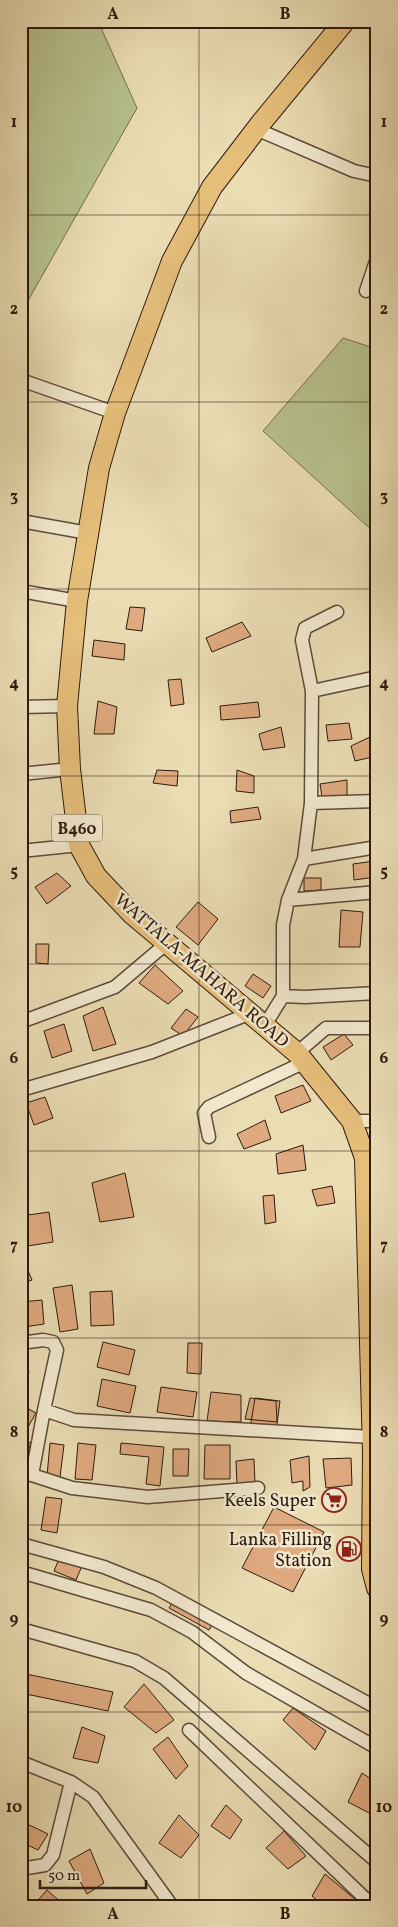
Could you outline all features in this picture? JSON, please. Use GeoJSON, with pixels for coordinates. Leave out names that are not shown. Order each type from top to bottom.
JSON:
{"type":"FeatureCollection","features":[{"type":"Feature","properties":{"kind":"main road","name":"WATTALA-MAHARA ROAD"},"geometry":{"type":"LineString","coordinates":[[346,21],[256,130],[212,187],[172,261],[115,413],[99,468],[77,601],[67,706],[70,769],[79,845],[96,876],[131,913],[258,1019],[301,1058],[352,1121],[365,1158],[372,1250],[374,1447],[372,1569],[377,1588]]}},
{"type":"Feature","properties":{"kind":"street"},"geometry":{"type":"LineString","coordinates":[[256,130],[354,171],[377,176]]}},
{"type":"Feature","properties":{"kind":"street"},"geometry":{"type":"LineString","coordinates":[[366,291],[377,258]]}},
{"type":"Feature","properties":{"kind":"street"},"geometry":{"type":"LineString","coordinates":[[21,380],[115,413]]}},
{"type":"Feature","properties":{"kind":"street"},"geometry":{"type":"LineString","coordinates":[[21,521],[88,533]]}},
{"type":"Feature","properties":{"kind":"street"},"geometry":{"type":"LineString","coordinates":[[21,591],[77,601]]}},
{"type":"Feature","properties":{"kind":"street"},"geometry":{"type":"LineString","coordinates":[[21,1090],[258,1019],[283,996],[283,925],[288,900],[304,858],[311,803],[312,691],[302,640],[305,628],[337,612]]}},
{"type":"Feature","properties":{"kind":"street"},"geometry":{"type":"LineString","coordinates":[[312,691],[377,677]]}},
{"type":"Feature","properties":{"kind":"street"},"geometry":{"type":"LineString","coordinates":[[21,706],[67,706]]}},
{"type":"Feature","properties":{"kind":"street"},"geometry":{"type":"LineString","coordinates":[[21,774],[70,769]]}},
{"type":"Feature","properties":{"kind":"street"},"geometry":{"type":"LineString","coordinates":[[311,803],[377,802]]}},
{"type":"Feature","properties":{"kind":"street"},"geometry":{"type":"LineString","coordinates":[[21,850],[79,845]]}},
{"type":"Feature","properties":{"kind":"street"},"geometry":{"type":"LineString","coordinates":[[304,858],[377,847]]}},
{"type":"Feature","properties":{"kind":"street"},"geometry":{"type":"LineString","coordinates":[[288,900],[377,892]]}},
{"type":"Feature","properties":{"kind":"street"},"geometry":{"type":"LineString","coordinates":[[21,1022],[115,987],[166,944]]}},
{"type":"Feature","properties":{"kind":"street"},"geometry":{"type":"LineString","coordinates":[[283,996],[305,998],[377,992]]}},
{"type":"Feature","properties":{"kind":"street"},"geometry":{"type":"LineString","coordinates":[[209,1137],[204,1113],[209,1106],[301,1058],[326,1028],[377,1028]]}},
{"type":"Feature","properties":{"kind":"street"},"geometry":{"type":"LineString","coordinates":[[352,1121],[377,1121]]}},
{"type":"Feature","properties":{"kind":"street"},"geometry":{"type":"LineString","coordinates":[[21,1343],[43,1340],[53,1342],[57,1350],[27,1474],[72,1488],[148,1497],[258,1488]]}},
{"type":"Feature","properties":{"kind":"street"},"geometry":{"type":"LineString","coordinates":[[44,1410],[74,1420],[374,1447]]}},
{"type":"Feature","properties":{"kind":"street"},"geometry":{"type":"LineString","coordinates":[[21,1544],[104,1567],[156,1588],[377,1708]]}},
{"type":"Feature","properties":{"kind":"street"},"geometry":{"type":"LineString","coordinates":[[21,1572],[151,1610],[192,1632],[246,1673],[377,1748]]}},
{"type":"Feature","properties":{"kind":"street"},"geometry":{"type":"LineString","coordinates":[[21,1629],[135,1661],[164,1678],[377,1862]]}},
{"type":"Feature","properties":{"kind":"street"},"geometry":{"type":"LineString","coordinates":[[189,1730],[373,1906]]}},
{"type":"Feature","properties":{"kind":"street"},"geometry":{"type":"LineString","coordinates":[[21,1762],[71,1782],[94,1797],[172,1906]]}},
{"type":"Feature","properties":{"kind":"street"},"geometry":{"type":"LineString","coordinates":[[21,1869],[45,1865],[53,1856],[71,1782]]}},
{"type":"Feature","properties":{"kind":"green space"},"geometry":{"type":"Polygon","coordinates":[[[21,21],[98,21],[137,108],[21,313],[21,21]]]}},
{"type":"Feature","properties":{"kind":"green space"},"geometry":{"type":"Polygon","coordinates":[[[343,338],[377,349],[377,535],[263,431],[343,338]]]}},
{"type":"Feature","properties":{"kind":"building"},"geometry":{"type":"Polygon","coordinates":[[[130,607],[145,608],[142,631],[126,629],[130,607]]]}},
{"type":"Feature","properties":{"kind":"building"},"geometry":{"type":"Polygon","coordinates":[[[242,622],[251,636],[212,652],[206,638],[242,622]]]}},
{"type":"Feature","properties":{"kind":"building"},"geometry":{"type":"Polygon","coordinates":[[[94,640],[125,644],[124,660],[92,656],[94,640]]]}},
{"type":"Feature","properties":{"kind":"building"},"geometry":{"type":"Polygon","coordinates":[[[181,679],[184,704],[171,706],[168,680],[181,679]]]}},
{"type":"Feature","properties":{"kind":"building"},"geometry":{"type":"Polygon","coordinates":[[[98,701],[117,707],[114,734],[94,734],[98,701]]]}},
{"type":"Feature","properties":{"kind":"building"},"geometry":{"type":"Polygon","coordinates":[[[258,702],[260,717],[221,720],[220,706],[258,702]]]}},
{"type":"Feature","properties":{"kind":"building"},"geometry":{"type":"Polygon","coordinates":[[[349,723],[352,739],[328,741],[326,725],[349,723]]]}},
{"type":"Feature","properties":{"kind":"building"},"geometry":{"type":"Polygon","coordinates":[[[281,727],[285,747],[263,750],[259,734],[281,727]]]}},
{"type":"Feature","properties":{"kind":"building"},"geometry":{"type":"Polygon","coordinates":[[[372,736],[377,756],[355,761],[351,746],[372,736]]]}},
{"type":"Feature","properties":{"kind":"building"},"geometry":{"type":"Polygon","coordinates":[[[157,770],[178,771],[177,786],[153,783],[157,770]]]}},
{"type":"Feature","properties":{"kind":"building"},"geometry":{"type":"Polygon","coordinates":[[[237,770],[254,776],[254,793],[236,791],[237,770]]]}},
{"type":"Feature","properties":{"kind":"building"},"geometry":{"type":"Polygon","coordinates":[[[347,780],[347,797],[322,797],[320,784],[347,780]]]}},
{"type":"Feature","properties":{"kind":"building"},"geometry":{"type":"Polygon","coordinates":[[[258,807],[261,819],[231,823],[230,811],[258,807]]]}},
{"type":"Feature","properties":{"kind":"building"},"geometry":{"type":"Polygon","coordinates":[[[375,861],[376,877],[354,880],[353,864],[375,861]]]}},
{"type":"Feature","properties":{"kind":"building"},"geometry":{"type":"Polygon","coordinates":[[[57,873],[71,886],[47,904],[35,887],[57,873]]]}},
{"type":"Feature","properties":{"kind":"building"},"geometry":{"type":"Polygon","coordinates":[[[304,878],[321,878],[321,890],[304,891],[304,878]]]}},
{"type":"Feature","properties":{"kind":"building"},"geometry":{"type":"Polygon","coordinates":[[[198,902],[218,919],[198,945],[176,927],[198,902]]]}},
{"type":"Feature","properties":{"kind":"building"},"geometry":{"type":"Polygon","coordinates":[[[341,910],[363,912],[360,947],[339,947],[341,910]]]}},
{"type":"Feature","properties":{"kind":"building"},"geometry":{"type":"Polygon","coordinates":[[[36,944],[49,944],[48,964],[36,963],[36,944]]]}},
{"type":"Feature","properties":{"kind":"building"},"geometry":{"type":"Polygon","coordinates":[[[155,965],[183,991],[168,1004],[139,983],[155,965]]]}},
{"type":"Feature","properties":{"kind":"building"},"geometry":{"type":"Polygon","coordinates":[[[253,974],[271,986],[263,998],[245,986],[253,974]]]}},
{"type":"Feature","properties":{"kind":"building"},"geometry":{"type":"Polygon","coordinates":[[[103,1007],[116,1044],[93,1051],[83,1016],[103,1007]]]}},
{"type":"Feature","properties":{"kind":"building"},"geometry":{"type":"Polygon","coordinates":[[[186,1009],[198,1017],[183,1036],[171,1028],[186,1009]]]}},
{"type":"Feature","properties":{"kind":"building"},"geometry":{"type":"Polygon","coordinates":[[[64,1024],[72,1051],[52,1058],[44,1031],[64,1024]]]}},
{"type":"Feature","properties":{"kind":"building"},"geometry":{"type":"Polygon","coordinates":[[[344,1034],[353,1045],[331,1060],[323,1047],[344,1034]]]}},
{"type":"Feature","properties":{"kind":"building"},"geometry":{"type":"Polygon","coordinates":[[[303,1085],[311,1101],[281,1113],[275,1096],[303,1085]]]}},
{"type":"Feature","properties":{"kind":"building"},"geometry":{"type":"Polygon","coordinates":[[[45,1097],[53,1118],[34,1125],[26,1103],[45,1097]]]}},
{"type":"Feature","properties":{"kind":"building"},"geometry":{"type":"Polygon","coordinates":[[[265,1120],[271,1139],[244,1149],[237,1134],[265,1120]]]}},
{"type":"Feature","properties":{"kind":"building"},"geometry":{"type":"Polygon","coordinates":[[[303,1145],[306,1170],[278,1174],[276,1154],[303,1145]]]}},
{"type":"Feature","properties":{"kind":"building"},"geometry":{"type":"Polygon","coordinates":[[[125,1173],[134,1217],[100,1222],[92,1183],[125,1173]]]}},
{"type":"Feature","properties":{"kind":"building"},"geometry":{"type":"Polygon","coordinates":[[[332,1186],[335,1203],[317,1206],[312,1190],[332,1186]]]}},
{"type":"Feature","properties":{"kind":"building"},"geometry":{"type":"Polygon","coordinates":[[[274,1195],[276,1222],[265,1224],[263,1196],[274,1195]]]}},
{"type":"Feature","properties":{"kind":"building"},"geometry":{"type":"Polygon","coordinates":[[[49,1212],[53,1242],[21,1247],[21,1216],[49,1212]]]}},
{"type":"Feature","properties":{"kind":"building"},"geometry":{"type":"Polygon","coordinates":[[[26,1266],[32,1280],[21,1284],[21,1268],[26,1266]]]}},
{"type":"Feature","properties":{"kind":"building"},"geometry":{"type":"Polygon","coordinates":[[[72,1285],[78,1329],[60,1332],[53,1288],[72,1285]]]}},
{"type":"Feature","properties":{"kind":"building"},"geometry":{"type":"Polygon","coordinates":[[[112,1291],[114,1325],[91,1326],[90,1292],[112,1291]]]}},
{"type":"Feature","properties":{"kind":"building"},"geometry":{"type":"Polygon","coordinates":[[[42,1300],[44,1324],[24,1327],[21,1302],[42,1300]]]}},
{"type":"Feature","properties":{"kind":"building"},"geometry":{"type":"Polygon","coordinates":[[[103,1342],[135,1350],[129,1375],[97,1367],[103,1342]]]}},
{"type":"Feature","properties":{"kind":"building"},"geometry":{"type":"Polygon","coordinates":[[[188,1343],[202,1343],[201,1374],[187,1373],[188,1343]]]}},
{"type":"Feature","properties":{"kind":"building"},"geometry":{"type":"Polygon","coordinates":[[[21,1370],[29,1371],[23,1400],[21,1399],[21,1370]]]}},
{"type":"Feature","properties":{"kind":"building"},"geometry":{"type":"Polygon","coordinates":[[[102,1379],[136,1386],[130,1413],[97,1406],[102,1379]]]}},
{"type":"Feature","properties":{"kind":"building"},"geometry":{"type":"Polygon","coordinates":[[[161,1387],[197,1392],[193,1417],[157,1412],[161,1387]]]}},
{"type":"Feature","properties":{"kind":"building"},"geometry":{"type":"Polygon","coordinates":[[[211,1392],[241,1395],[241,1422],[207,1421],[211,1392]]]}},
{"type":"Feature","properties":{"kind":"building"},"geometry":{"type":"Polygon","coordinates":[[[250,1398],[276,1401],[277,1422],[245,1419],[250,1398]]]}},
{"type":"Feature","properties":{"kind":"building"},"geometry":{"type":"Polygon","coordinates":[[[255,1398],[280,1401],[276,1432],[250,1429],[255,1398]]]}},
{"type":"Feature","properties":{"kind":"building"},"geometry":{"type":"Polygon","coordinates":[[[21,1405],[36,1413],[24,1434],[21,1433],[21,1405]]]}},
{"type":"Feature","properties":{"kind":"building"},"geometry":{"type":"Polygon","coordinates":[[[21,1440],[31,1443],[23,1464],[21,1463],[21,1440]]]}},
{"type":"Feature","properties":{"kind":"building"},"geometry":{"type":"Polygon","coordinates":[[[50,1443],[64,1445],[60,1477],[47,1476],[50,1443]]]}},
{"type":"Feature","properties":{"kind":"building"},"geometry":{"type":"Polygon","coordinates":[[[78,1443],[96,1445],[92,1480],[75,1479],[78,1443]]]}},
{"type":"Feature","properties":{"kind":"building"},"geometry":{"type":"Polygon","coordinates":[[[121,1443],[164,1447],[160,1486],[146,1484],[149,1457],[120,1454],[121,1443]]]}},
{"type":"Feature","properties":{"kind":"building"},"geometry":{"type":"Polygon","coordinates":[[[205,1445],[230,1445],[230,1479],[204,1479],[205,1445]]]}},
{"type":"Feature","properties":{"kind":"building"},"geometry":{"type":"Polygon","coordinates":[[[173,1449],[189,1449],[188,1476],[173,1476],[173,1449]]]}},
{"type":"Feature","properties":{"kind":"building"},"geometry":{"type":"Polygon","coordinates":[[[309,1456],[310,1487],[303,1491],[303,1481],[292,1483],[290,1460],[309,1456]]]}},
{"type":"Feature","properties":{"kind":"building"},"geometry":{"type":"Polygon","coordinates":[[[351,1458],[352,1485],[326,1488],[323,1459],[351,1458]]]}},
{"type":"Feature","properties":{"kind":"building"},"geometry":{"type":"Polygon","coordinates":[[[254,1459],[255,1484],[237,1486],[236,1461],[254,1459]]]}},
{"type":"Feature","properties":{"kind":"building"},"geometry":{"type":"Polygon","coordinates":[[[46,1497],[62,1499],[57,1533],[41,1530],[46,1497]]]}},
{"type":"Feature","properties":{"kind":"building"},"geometry":{"type":"Polygon","coordinates":[[[274,1507],[324,1532],[293,1592],[242,1568],[274,1507]]]}},
{"type":"Feature","properties":{"kind":"building"},"geometry":{"type":"Polygon","coordinates":[[[59,1559],[82,1566],[76,1580],[54,1571],[59,1559]]]}},
{"type":"Feature","properties":{"kind":"building"},"geometry":{"type":"Polygon","coordinates":[[[178,1593],[218,1615],[209,1630],[169,1608],[178,1593]]]}},
{"type":"Feature","properties":{"kind":"building"},"geometry":{"type":"Polygon","coordinates":[[[21,1611],[28,1613],[28,1626],[21,1625],[21,1611]]]}},
{"type":"Feature","properties":{"kind":"building"},"geometry":{"type":"Polygon","coordinates":[[[21,1673],[113,1692],[108,1711],[21,1693],[21,1673]]]}},
{"type":"Feature","properties":{"kind":"building"},"geometry":{"type":"Polygon","coordinates":[[[144,1684],[174,1720],[156,1733],[124,1707],[144,1684]]]}},
{"type":"Feature","properties":{"kind":"building"},"geometry":{"type":"Polygon","coordinates":[[[293,1708],[326,1731],[315,1750],[283,1720],[293,1708]]]}},
{"type":"Feature","properties":{"kind":"building"},"geometry":{"type":"Polygon","coordinates":[[[82,1727],[105,1736],[98,1763],[73,1758],[82,1727]]]}},
{"type":"Feature","properties":{"kind":"building"},"geometry":{"type":"Polygon","coordinates":[[[168,1737],[188,1766],[176,1779],[153,1749],[168,1737]]]}},
{"type":"Feature","properties":{"kind":"building"},"geometry":{"type":"Polygon","coordinates":[[[362,1773],[377,1783],[377,1809],[373,1815],[348,1802],[362,1773]]]}},
{"type":"Feature","properties":{"kind":"building"},"geometry":{"type":"Polygon","coordinates":[[[226,1805],[242,1820],[230,1839],[211,1826],[226,1805]]]}},
{"type":"Feature","properties":{"kind":"building"},"geometry":{"type":"Polygon","coordinates":[[[179,1815],[199,1835],[181,1858],[159,1843],[179,1815]]]}},
{"type":"Feature","properties":{"kind":"building"},"geometry":{"type":"Polygon","coordinates":[[[21,1821],[48,1834],[38,1850],[21,1842],[21,1821]]]}},
{"type":"Feature","properties":{"kind":"building"},"geometry":{"type":"Polygon","coordinates":[[[284,1831],[306,1856],[288,1869],[266,1848],[284,1831]]]}},
{"type":"Feature","properties":{"kind":"building"},"geometry":{"type":"Polygon","coordinates":[[[90,1849],[104,1883],[87,1894],[69,1861],[90,1849]]]}},
{"type":"Feature","properties":{"kind":"building"},"geometry":{"type":"Polygon","coordinates":[[[325,1874],[356,1900],[350,1906],[324,1906],[312,1896],[325,1874]]]}},
{"type":"Feature","properties":{"kind":"building"},"geometry":{"type":"Polygon","coordinates":[[[21,1882],[26,1882],[25,1906],[21,1906],[21,1882]]]}},
{"type":"Feature","properties":{"kind":"building"},"geometry":{"type":"Polygon","coordinates":[[[47,1890],[65,1906],[33,1906],[47,1890]]]}},
{"type":"Feature","properties":{"kind":"place","name":"Keels Super"},"geometry":{"type":"Point","coordinates":[334,1500]}},
{"type":"Feature","properties":{"kind":"place","name":"Lanka Filling Station"},"geometry":{"type":"Point","coordinates":[349,1549]}}]}
